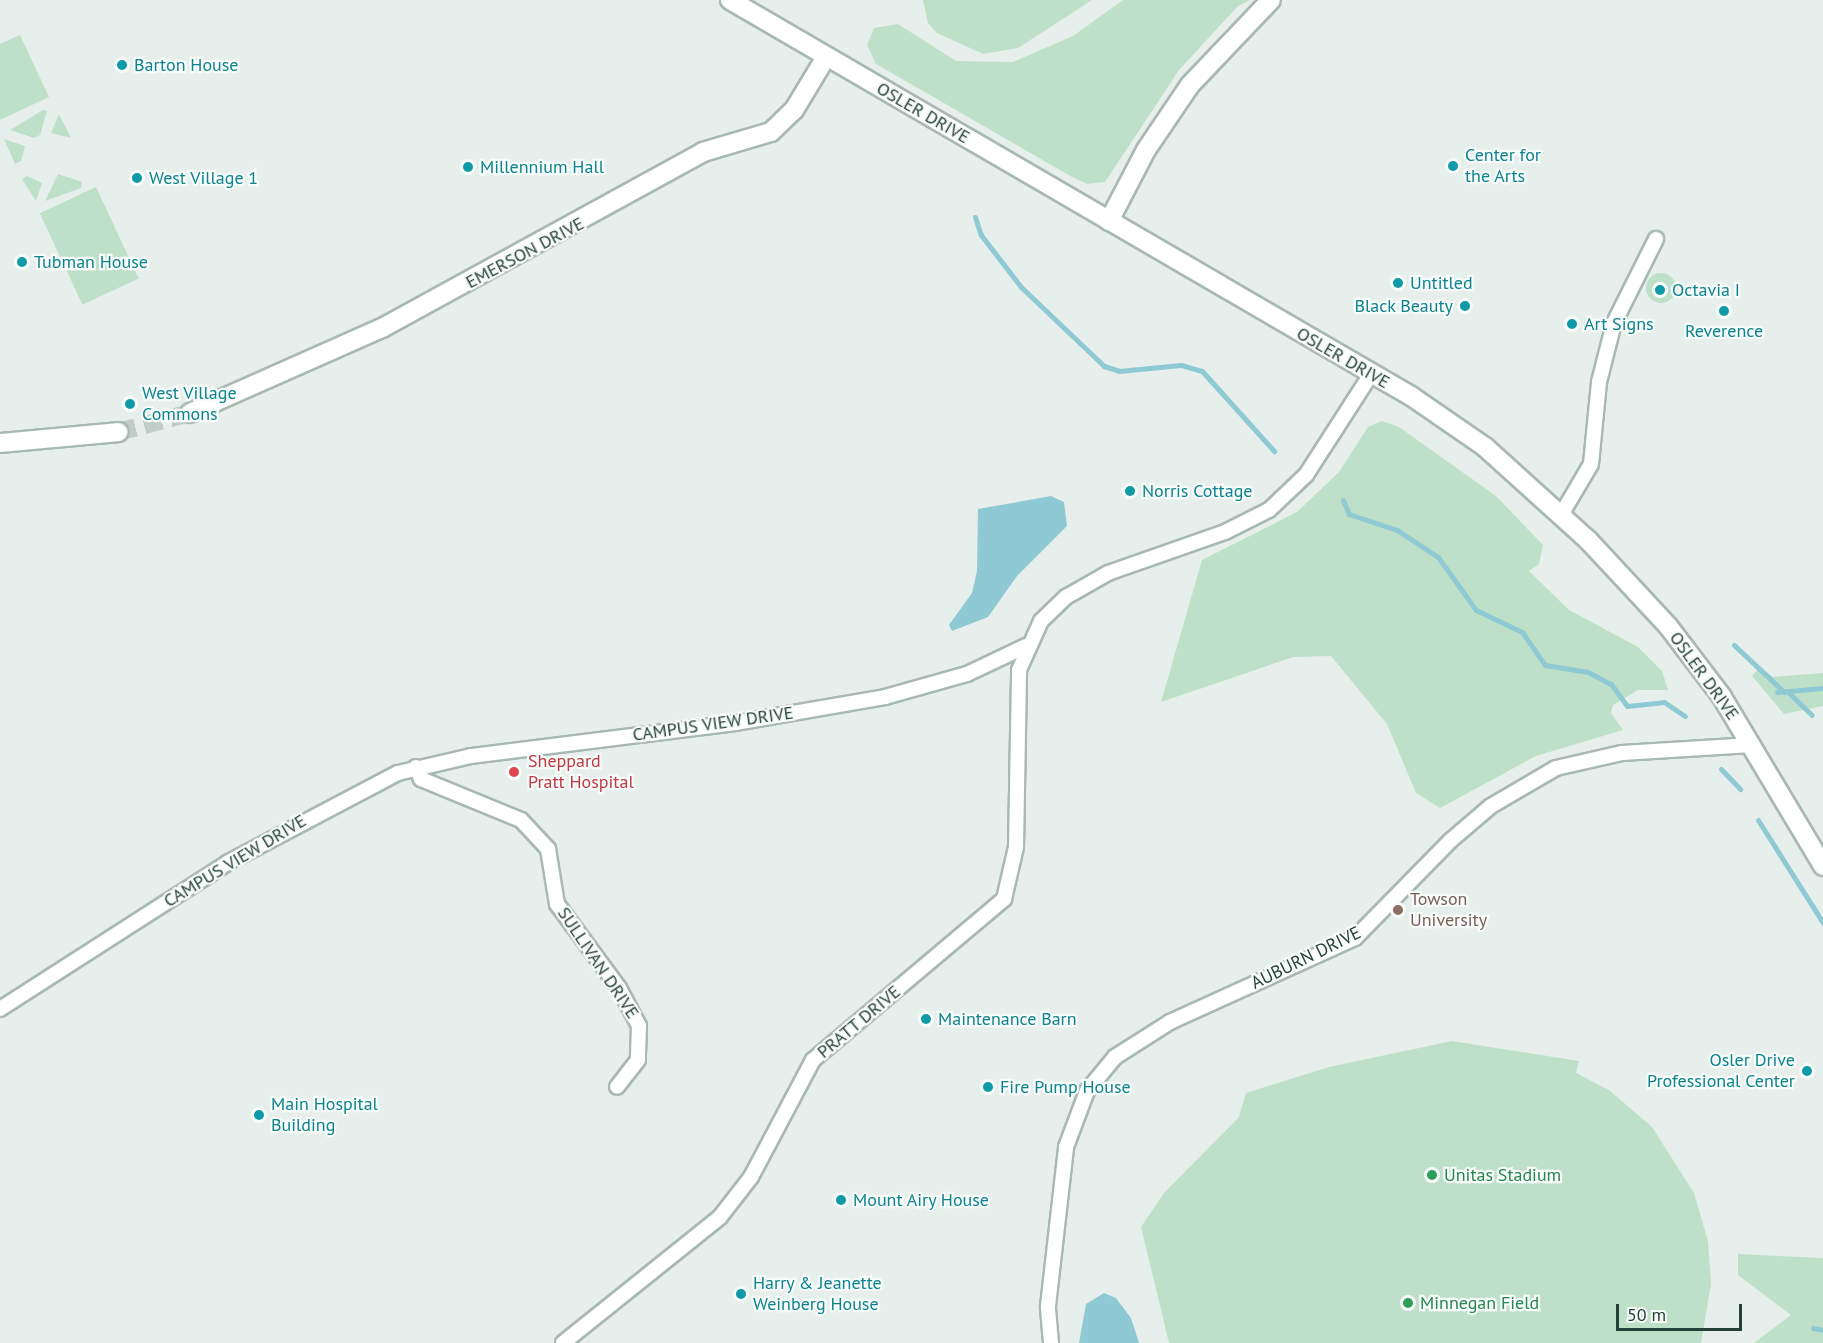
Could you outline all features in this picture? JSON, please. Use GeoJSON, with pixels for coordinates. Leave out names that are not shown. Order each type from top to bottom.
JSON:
{"type":"FeatureCollection","features":[{"type":"Feature","properties":{"kind":"street","name":"OSLER DRIVE"},"geometry":{"type":"LineString","coordinates":[[730,0],[1371,375],[1485,447],[1561,515],[1668,626],[1752,745],[1823,866]]}},
{"type":"Feature","properties":{"kind":"street"},"geometry":{"type":"LineString","coordinates":[[1109,222],[1146,150],[1190,85],[1272,0]]}},
{"type":"Feature","properties":{"kind":"street","name":"EMERSON DRIVE"},"geometry":{"type":"LineString","coordinates":[[190,413],[393,322],[703,152],[771,132],[794,110],[826,57]]}},
{"type":"Feature","properties":{"kind":"street"},"geometry":{"type":"LineString","coordinates":[[1561,515],[1591,464],[1599,381],[1614,323],[1656,239]]}},
{"type":"Feature","properties":{"kind":"street"},"geometry":{"type":"LineString","coordinates":[[1026,646],[1052,609],[1082,586],[1269,510],[1306,475],[1371,375]]}},
{"type":"Feature","properties":{"kind":"street"},"geometry":{"type":"LineString","coordinates":[[0,443],[118,432]]}},
{"type":"Feature","properties":{"kind":"street","name":"CAMPUS VIEW DRIVE"},"geometry":{"type":"LineString","coordinates":[[0,1009],[280,832],[416,767],[885,697],[958,677],[1026,646]]}},
{"type":"Feature","properties":{"kind":"street","name":"PRATT DRIVE"},"geometry":{"type":"LineString","coordinates":[[562,1343],[715,1222],[751,1177],[813,1060],[1004,899],[1016,847],[1019,670],[1026,646]]}},
{"type":"Feature","properties":{"kind":"street","name":"AUBURN DRIVE"},"geometry":{"type":"LineString","coordinates":[[1050,1343],[1048,1306],[1066,1147],[1087,1091],[1115,1057],[1170,1022],[1355,938],[1450,841],[1491,807],[1556,768],[1622,753],[1752,745]]}},
{"type":"Feature","properties":{"kind":"street","name":"SULLIVAN DRIVE"},"geometry":{"type":"LineString","coordinates":[[416,767],[421,779],[521,820],[548,849],[557,904],[623,994],[639,1026],[638,1060],[617,1087]]}},
{"type":"Feature","properties":{"kind":"green space"},"geometry":{"type":"Polygon","coordinates":[[[923,0],[1092,0],[1018,48],[983,54],[937,33],[928,23],[923,0]]]}},
{"type":"Feature","properties":{"kind":"green space"},"geometry":{"type":"Polygon","coordinates":[[[1123,0],[1250,0],[1238,6],[1179,70],[1105,182],[1087,184],[1072,177],[876,64],[867,45],[874,28],[898,24],[956,61],[1013,62],[1073,36],[1123,0]]]}},
{"type":"Feature","properties":{"kind":"green space"},"geometry":{"type":"Polygon","coordinates":[[[20,35],[49,97],[0,120],[0,44],[20,35]]]}},
{"type":"Feature","properties":{"kind":"green space"},"geometry":{"type":"Polygon","coordinates":[[[43,110],[47,111],[40,135],[34,138],[10,130],[43,110]]]}},
{"type":"Feature","properties":{"kind":"green space"},"geometry":{"type":"Polygon","coordinates":[[[59,114],[71,138],[51,133],[59,114]]]}},
{"type":"Feature","properties":{"kind":"green space"},"geometry":{"type":"Polygon","coordinates":[[[4,139],[25,146],[21,161],[15,164],[4,139]]]}},
{"type":"Feature","properties":{"kind":"green space"},"geometry":{"type":"Polygon","coordinates":[[[58,174],[82,182],[81,188],[45,201],[58,174]]]}},
{"type":"Feature","properties":{"kind":"green space"},"geometry":{"type":"Polygon","coordinates":[[[27,176],[42,183],[36,201],[22,179],[27,176]]]}},
{"type":"Feature","properties":{"kind":"green space"},"geometry":{"type":"Polygon","coordinates":[[[96,187],[139,279],[82,305],[40,213],[96,187]]]}},
{"type":"Feature","properties":{"kind":"green space"},"geometry":{"type":"Polygon","coordinates":[[[1661,273],[1672,277],[1676,288],[1672,299],[1661,303],[1650,299],[1646,288],[1650,277],[1661,273]]]}},
{"type":"Feature","properties":{"kind":"green space"},"geometry":{"type":"Polygon","coordinates":[[[1382,421],[1399,427],[1496,496],[1543,545],[1539,564],[1529,571],[1569,610],[1638,647],[1662,671],[1668,690],[1638,690],[1613,705],[1611,713],[1623,730],[1536,756],[1440,808],[1416,793],[1387,724],[1331,656],[1293,657],[1161,702],[1202,560],[1297,512],[1339,472],[1368,427],[1382,421]]]}},
{"type":"Feature","properties":{"kind":"green space"},"geometry":{"type":"Polygon","coordinates":[[[1760,667],[1773,677],[1823,673],[1823,706],[1784,714],[1752,676],[1760,667]]]}},
{"type":"Feature","properties":{"kind":"green space","name":"Unitas Stadium"},"geometry":{"type":"Polygon","coordinates":[[[1452,1041],[1579,1061],[1576,1073],[1609,1090],[1652,1127],[1694,1193],[1708,1241],[1711,1284],[1701,1343],[1169,1343],[1141,1227],[1164,1193],[1239,1117],[1246,1093],[1329,1067],[1452,1041]]]}},
{"type":"Feature","properties":{"kind":"green space"},"geometry":{"type":"Polygon","coordinates":[[[1738,1254],[1823,1258],[1823,1343],[1754,1343],[1791,1315],[1738,1275],[1738,1254]]]}},
{"type":"Feature","properties":{"kind":"water"},"geometry":{"type":"Polygon","coordinates":[[[1051,496],[1064,502],[1067,526],[1017,576],[988,617],[952,631],[949,625],[972,593],[977,571],[978,509],[1051,496]]]}},
{"type":"Feature","properties":{"kind":"water"},"geometry":{"type":"Polygon","coordinates":[[[1104,1293],[1116,1298],[1131,1318],[1139,1343],[1079,1343],[1086,1304],[1104,1293]]]}},
{"type":"Feature","properties":{"kind":"waterway"},"geometry":{"type":"LineString","coordinates":[[975,217],[981,235],[1021,287],[1104,366],[1119,371],[1181,365],[1202,371],[1274,451]]}},
{"type":"Feature","properties":{"kind":"waterway"},"geometry":{"type":"LineString","coordinates":[[1343,500],[1349,514],[1397,530],[1438,557],[1476,610],[1522,632],[1545,665],[1588,672],[1611,684],[1627,706],[1664,702],[1685,716]]}},
{"type":"Feature","properties":{"kind":"waterway"},"geometry":{"type":"LineString","coordinates":[[1734,645],[1784,692]]}},
{"type":"Feature","properties":{"kind":"waterway"},"geometry":{"type":"LineString","coordinates":[[1777,692],[1823,688]]}},
{"type":"Feature","properties":{"kind":"waterway"},"geometry":{"type":"LineString","coordinates":[[1788,692],[1812,715]]}},
{"type":"Feature","properties":{"kind":"waterway"},"geometry":{"type":"LineString","coordinates":[[1721,769],[1740,789]]}},
{"type":"Feature","properties":{"kind":"waterway"},"geometry":{"type":"LineString","coordinates":[[1758,820],[1823,923]]}},
{"type":"Feature","properties":{"kind":"waterway"},"geometry":{"type":"LineString","coordinates":[[1813,1328],[1823,1330]]}},
{"type":"Feature","properties":{"kind":"tunnel"},"geometry":{"type":"LineString","coordinates":[[118,432],[190,413]]}},
{"type":"Feature","properties":{"kind":"place","name":"Barton House"},"geometry":{"type":"Point","coordinates":[122,65]}},
{"type":"Feature","properties":{"kind":"place","name":"Center for the Arts"},"geometry":{"type":"Point","coordinates":[1453,166]}},
{"type":"Feature","properties":{"kind":"place","name":"Millennium Hall"},"geometry":{"type":"Point","coordinates":[468,167]}},
{"type":"Feature","properties":{"kind":"place","name":"West Village 1"},"geometry":{"type":"Point","coordinates":[137,178]}},
{"type":"Feature","properties":{"kind":"place","name":"Tubman House"},"geometry":{"type":"Point","coordinates":[22,262]}},
{"type":"Feature","properties":{"kind":"place","name":"Untitled"},"geometry":{"type":"Point","coordinates":[1398,283]}},
{"type":"Feature","properties":{"kind":"place","name":"Octavia I"},"geometry":{"type":"Point","coordinates":[1660,290]}},
{"type":"Feature","properties":{"kind":"place","name":"Black Beauty"},"geometry":{"type":"Point","coordinates":[1465,306]}},
{"type":"Feature","properties":{"kind":"place","name":"Reverence"},"geometry":{"type":"Point","coordinates":[1724,311]}},
{"type":"Feature","properties":{"kind":"place","name":"Art Signs"},"geometry":{"type":"Point","coordinates":[1572,324]}},
{"type":"Feature","properties":{"kind":"place","name":"West Village Commons"},"geometry":{"type":"Point","coordinates":[130,404]}},
{"type":"Feature","properties":{"kind":"place","name":"Norris Cottage"},"geometry":{"type":"Point","coordinates":[1130,491]}},
{"type":"Feature","properties":{"kind":"place","name":"Sheppard Pratt Hospital"},"geometry":{"type":"Point","coordinates":[514,772]}},
{"type":"Feature","properties":{"kind":"place","name":"Towson University"},"geometry":{"type":"Point","coordinates":[1398,910]}},
{"type":"Feature","properties":{"kind":"place","name":"Maintenance Barn"},"geometry":{"type":"Point","coordinates":[926,1019]}},
{"type":"Feature","properties":{"kind":"place","name":"Osler Drive Professional Center"},"geometry":{"type":"Point","coordinates":[1807,1071]}},
{"type":"Feature","properties":{"kind":"place","name":"Fire Pump House"},"geometry":{"type":"Point","coordinates":[988,1087]}},
{"type":"Feature","properties":{"kind":"place","name":"Main Hospital Building"},"geometry":{"type":"Point","coordinates":[259,1115]}},
{"type":"Feature","properties":{"kind":"place","name":"Unitas Stadium"},"geometry":{"type":"Point","coordinates":[1432,1175]}},
{"type":"Feature","properties":{"kind":"place","name":"Mount Airy House"},"geometry":{"type":"Point","coordinates":[841,1200]}},
{"type":"Feature","properties":{"kind":"place","name":"Harry & Jeanette Weinberg House"},"geometry":{"type":"Point","coordinates":[741,1294]}},
{"type":"Feature","properties":{"kind":"place","name":"Minnegan Field"},"geometry":{"type":"Point","coordinates":[1408,1303]}}]}
